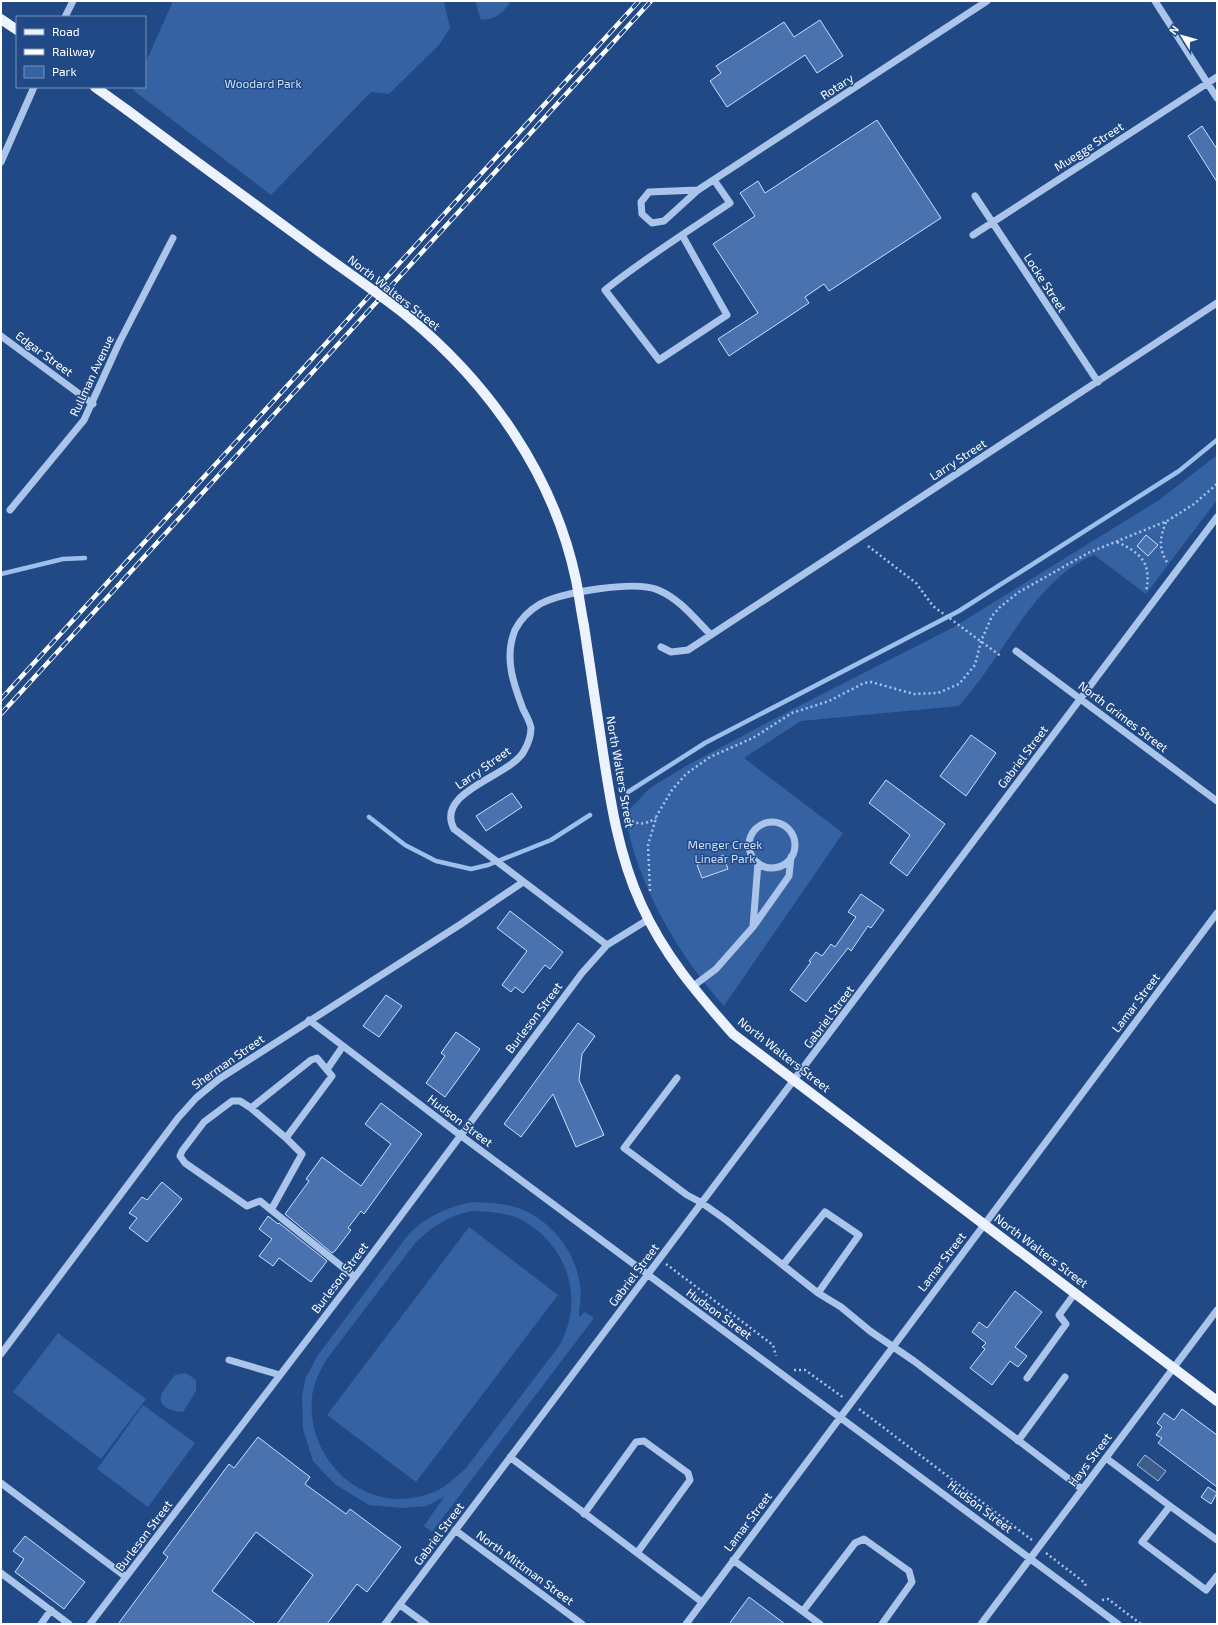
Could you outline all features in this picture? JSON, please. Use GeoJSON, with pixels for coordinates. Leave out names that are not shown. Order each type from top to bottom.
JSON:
{"type":"FeatureCollection","features":[{"type":"Feature","properties":{"kind":"main road"},"geometry":{"type":"LineString","coordinates":[[1,19],[16,29]]}},
{"type":"Feature","properties":{"kind":"main road","name":"North Walters Street"},"geometry":{"type":"LineString","coordinates":[[96,88],[398,309],[473,378],[501,413],[519,442],[554,509],[576,579],[611,806],[629,876],[662,945],[692,987],[732,1034],[1217,1401]]}},
{"type":"Feature","properties":{"kind":"street"},"geometry":{"type":"LineString","coordinates":[[66,16],[73,1]]}},
{"type":"Feature","properties":{"kind":"street","name":"Rotary"},"geometry":{"type":"LineString","coordinates":[[698,190],[649,192],[641,202],[642,214],[652,223],[664,221],[698,190],[987,1]]}},
{"type":"Feature","properties":{"kind":"street"},"geometry":{"type":"LineString","coordinates":[[1155,1],[1217,98]]}},
{"type":"Feature","properties":{"kind":"street","name":"Muegge Street"},"geometry":{"type":"LineString","coordinates":[[973,235],[1217,77]]}},
{"type":"Feature","properties":{"kind":"street"},"geometry":{"type":"LineString","coordinates":[[1,162],[34,88]]}},
{"type":"Feature","properties":{"kind":"street"},"geometry":{"type":"LineString","coordinates":[[682,236],[727,315],[659,360],[605,290],[628,271],[730,203],[714,180]]}},
{"type":"Feature","properties":{"kind":"street","name":"Locke Street"},"geometry":{"type":"LineString","coordinates":[[974,196],[1098,382]]}},
{"type":"Feature","properties":{"kind":"street","name":"Rullman Avenue"},"geometry":{"type":"LineString","coordinates":[[10,510],[77,431],[84,420],[119,343],[173,238]]}},
{"type":"Feature","properties":{"kind":"street","name":"Larry Street"},"geometry":{"type":"LineString","coordinates":[[661,647],[671,652],[688,650],[1217,303]]}},
{"type":"Feature","properties":{"kind":"street","name":"Edgar Street"},"geometry":{"type":"LineString","coordinates":[[1,336],[92,404]]}},
{"type":"Feature","properties":{"kind":"street","name":"Gabriel Street"},"geometry":{"type":"LineString","coordinates":[[385,1624],[794,1082],[1217,517]]}},
{"type":"Feature","properties":{"kind":"street","name":"Larry Street"},"geometry":{"type":"LineString","coordinates":[[523,882],[454,829],[450,815],[458,799],[516,761],[523,753],[530,740],[531,727],[514,686],[509,661],[510,647],[515,630],[527,614],[539,605],[564,595],[631,586],[648,587],[677,601],[711,635]]}},
{"type":"Feature","properties":{"kind":"street","name":"North Grimes Street"},"geometry":{"type":"LineString","coordinates":[[1016,651],[1217,801]]}},
{"type":"Feature","properties":{"kind":"street"},"geometry":{"type":"LineString","coordinates":[[692,987],[716,969],[753,927],[789,876],[792,857],[795,850],[795,843],[789,829],[783,824],[768,822],[755,829],[751,836],[750,851],[758,863],[765,867],[780,867],[792,857]]}},
{"type":"Feature","properties":{"kind":"street"},"geometry":{"type":"LineString","coordinates":[[753,927],[758,863]]}},
{"type":"Feature","properties":{"kind":"street"},"geometry":{"type":"LineString","coordinates":[[523,882],[607,945]]}},
{"type":"Feature","properties":{"kind":"street","name":"Sherman Street"},"geometry":{"type":"LineString","coordinates":[[1,1354],[178,1118],[196,1098],[219,1079],[461,924],[523,882]]}},
{"type":"Feature","properties":{"kind":"street","name":"Lamar Street"},"geometry":{"type":"LineString","coordinates":[[686,1624],[1217,913]]}},
{"type":"Feature","properties":{"kind":"street","name":"Burleson Street"},"geometry":{"type":"LineString","coordinates":[[90,1624],[355,1277],[582,973],[607,945],[649,919]]}},
{"type":"Feature","properties":{"kind":"street","name":"Hudson Street"},"geometry":{"type":"LineString","coordinates":[[309,1020],[460,1135],[1118,1624]]}},
{"type":"Feature","properties":{"kind":"street"},"geometry":{"type":"LineString","coordinates":[[328,1068],[343,1046]]}},
{"type":"Feature","properties":{"kind":"street"},"geometry":{"type":"LineString","coordinates":[[251,1108],[315,1058],[328,1068],[332,1076],[286,1138]]}},
{"type":"Feature","properties":{"kind":"street"},"geometry":{"type":"LineString","coordinates":[[677,1078],[624,1148],[687,1195],[702,1203],[818,1293],[841,1307],[870,1331],[893,1346],[1082,1489]]}},
{"type":"Feature","properties":{"kind":"street"},"geometry":{"type":"LineString","coordinates":[[271,1210],[302,1154],[251,1108],[240,1101],[232,1101],[204,1122],[182,1151],[180,1156],[185,1163],[247,1206],[260,1201],[271,1210],[355,1277]]}},
{"type":"Feature","properties":{"kind":"street"},"geometry":{"type":"LineString","coordinates":[[783,1265],[825,1212],[859,1235],[818,1293]]}},
{"type":"Feature","properties":{"kind":"street"},"geometry":{"type":"LineString","coordinates":[[1027,1378],[1066,1324],[1059,1315],[1075,1293]]}},
{"type":"Feature","properties":{"kind":"street","name":"Hays Street"},"geometry":{"type":"LineString","coordinates":[[981,1624],[1217,1310]]}},
{"type":"Feature","properties":{"kind":"street"},"geometry":{"type":"LineString","coordinates":[[229,1360],[280,1376]]}},
{"type":"Feature","properties":{"kind":"street"},"geometry":{"type":"LineString","coordinates":[[1018,1440],[1065,1377]]}},
{"type":"Feature","properties":{"kind":"street"},"geometry":{"type":"LineString","coordinates":[[584,1514],[636,1442],[644,1441],[688,1473],[690,1480],[637,1554]]}},
{"type":"Feature","properties":{"kind":"street"},"geometry":{"type":"LineString","coordinates":[[510,1457],[702,1602]]}},
{"type":"Feature","properties":{"kind":"street"},"geometry":{"type":"LineString","coordinates":[[1106,1458],[1217,1540]]}},
{"type":"Feature","properties":{"kind":"street"},"geometry":{"type":"LineString","coordinates":[[1,1482],[126,1577]]}},
{"type":"Feature","properties":{"kind":"street"},"geometry":{"type":"LineString","coordinates":[[1170,1506],[1142,1542],[1206,1590],[1217,1576]]}},
{"type":"Feature","properties":{"kind":"street","name":"North Mittman Street"},"geometry":{"type":"LineString","coordinates":[[455,1530],[582,1624]]}},
{"type":"Feature","properties":{"kind":"street"},"geometry":{"type":"LineString","coordinates":[[803,1611],[855,1543],[864,1539],[908,1571],[912,1582],[882,1624]]}},
{"type":"Feature","properties":{"kind":"street"},"geometry":{"type":"LineString","coordinates":[[733,1560],[820,1624]]}},
{"type":"Feature","properties":{"kind":"street"},"geometry":{"type":"LineString","coordinates":[[1,1573],[69,1624]]}},
{"type":"Feature","properties":{"kind":"street"},"geometry":{"type":"LineString","coordinates":[[400,1604],[426,1624]]}},
{"type":"Feature","properties":{"kind":"street"},"geometry":{"type":"LineString","coordinates":[[42,1624],[51,1610]]}},
{"type":"Feature","properties":{"kind":"path"},"geometry":{"type":"LineString","coordinates":[[650,890],[648,845],[656,818],[672,790],[686,774],[710,757],[753,738],[792,713],[829,701],[864,683],[871,682],[914,694],[938,693],[960,684],[975,665],[981,641],[992,616],[1000,607],[1019,592],[1088,553],[1167,521],[1194,504],[1217,484]]}},
{"type":"Feature","properties":{"kind":"path"},"geometry":{"type":"LineString","coordinates":[[1167,521],[1160,541],[1161,550],[1167,562]]}},
{"type":"Feature","properties":{"kind":"path"},"geometry":{"type":"LineString","coordinates":[[1116,541],[1132,549],[1143,560],[1147,572],[1146,592]]}},
{"type":"Feature","properties":{"kind":"path"},"geometry":{"type":"LineString","coordinates":[[868,546],[916,583],[933,606],[1002,657]]}},
{"type":"Feature","properties":{"kind":"path"},"geometry":{"type":"LineString","coordinates":[[628,819],[641,824],[646,824],[656,818]]}},
{"type":"Feature","properties":{"kind":"path"},"geometry":{"type":"LineString","coordinates":[[660,1259],[773,1345],[776,1356],[782,1361]]}},
{"type":"Feature","properties":{"kind":"path"},"geometry":{"type":"LineString","coordinates":[[788,1366],[794,1370],[805,1370],[1030,1539]]}},
{"type":"Feature","properties":{"kind":"path"},"geometry":{"type":"LineString","coordinates":[[1046,1552],[1084,1582],[1087,1592]]}},
{"type":"Feature","properties":{"kind":"path"},"geometry":{"type":"LineString","coordinates":[[1098,1600],[1108,1599],[1141,1624]]}},
{"type":"Feature","properties":{"kind":"green space","name":"Woodard Park"},"geometry":{"type":"Polygon","coordinates":[[[173,1],[447,1],[444,2],[450,28],[439,45],[389,94],[371,92],[271,195],[133,90],[134,88],[146,88],[146,62],[173,1]]]}},
{"type":"Feature","properties":{"kind":"green space"},"geometry":{"type":"Polygon","coordinates":[[[475,1],[511,1],[499,15],[481,20],[475,1]]]}},
{"type":"Feature","properties":{"kind":"green space","name":"Menger Creek Linear Park"},"geometry":{"type":"Polygon","coordinates":[[[1217,455],[1217,500],[1146,594],[1094,555],[1077,563],[1048,588],[1034,604],[982,677],[959,706],[801,721],[744,758],[843,833],[724,1006],[691,964],[661,917],[639,866],[625,814],[650,788],[686,766],[791,710],[952,628],[1159,500],[1217,455]]]}},
{"type":"Feature","properties":{"kind":"green space"},"geometry":{"type":"Polygon","coordinates":[[[472,1202],[511,1206],[534,1215],[544,1223],[562,1241],[569,1251],[574,1263],[581,1290],[579,1317],[585,1312],[594,1318],[432,1532],[424,1526],[444,1497],[427,1506],[402,1508],[369,1505],[336,1485],[325,1474],[313,1461],[303,1429],[302,1396],[306,1377],[318,1355],[408,1235],[415,1228],[438,1213],[472,1202]],[[471,1211],[455,1216],[435,1226],[416,1242],[326,1360],[314,1387],[312,1397],[313,1421],[320,1444],[331,1464],[347,1480],[366,1491],[387,1498],[410,1498],[434,1492],[451,1482],[466,1468],[559,1346],[567,1329],[571,1312],[571,1295],[563,1262],[554,1248],[542,1234],[521,1219],[500,1213],[471,1211]]]}},
{"type":"Feature","properties":{"kind":"green space"},"geometry":{"type":"Polygon","coordinates":[[[469,1227],[558,1295],[416,1482],[327,1415],[469,1227]]]}},
{"type":"Feature","properties":{"kind":"green space"},"geometry":{"type":"Polygon","coordinates":[[[58,1333],[146,1399],[101,1459],[13,1392],[58,1333]]]}},
{"type":"Feature","properties":{"kind":"green space"},"geometry":{"type":"Polygon","coordinates":[[[186,1373],[196,1380],[196,1391],[183,1412],[175,1411],[164,1406],[162,1404],[161,1396],[165,1388],[175,1375],[186,1373]]]}},
{"type":"Feature","properties":{"kind":"green space"},"geometry":{"type":"Polygon","coordinates":[[[143,1405],[195,1443],[148,1507],[97,1469],[143,1405]]]}},
{"type":"Feature","properties":{"kind":"shaded area"},"geometry":{"type":"Polygon","coordinates":[[[1145,1455],[1166,1471],[1158,1481],[1137,1465],[1145,1455]]]}},
{"type":"Feature","properties":{"kind":"building"},"geometry":{"type":"Polygon","coordinates":[[[820,20],[843,56],[817,73],[805,55],[727,107],[710,81],[721,73],[716,66],[784,22],[794,37],[820,20]]]}},
{"type":"Feature","properties":{"kind":"building"},"geometry":{"type":"Polygon","coordinates":[[[877,120],[941,218],[829,291],[824,284],[805,297],[809,303],[729,356],[718,339],[758,313],[713,244],[755,216],[740,193],[758,181],[765,193],[877,120]]]}},
{"type":"Feature","properties":{"kind":"building"},"geometry":{"type":"Polygon","coordinates":[[[1202,126],[1217,149],[1217,182],[1188,136],[1202,126]]]}},
{"type":"Feature","properties":{"kind":"building"},"geometry":{"type":"Polygon","coordinates":[[[1146,535],[1158,545],[1148,556],[1137,546],[1146,535]]]}},
{"type":"Feature","properties":{"kind":"building"},"geometry":{"type":"Polygon","coordinates":[[[971,735],[996,753],[966,796],[940,776],[971,735]]]}},
{"type":"Feature","properties":{"kind":"building"},"geometry":{"type":"Polygon","coordinates":[[[886,780],[945,824],[907,876],[890,863],[910,835],[869,803],[886,780]]]}},
{"type":"Feature","properties":{"kind":"building"},"geometry":{"type":"Polygon","coordinates":[[[512,793],[522,807],[486,831],[476,816],[512,793]]]}},
{"type":"Feature","properties":{"kind":"building"},"geometry":{"type":"Polygon","coordinates":[[[723,855],[728,869],[702,878],[697,865],[723,855]]]}},
{"type":"Feature","properties":{"kind":"building"},"geometry":{"type":"Polygon","coordinates":[[[861,894],[884,910],[871,928],[868,926],[851,951],[848,948],[806,1002],[790,990],[811,962],[809,961],[816,952],[822,956],[831,944],[835,947],[856,917],[848,912],[861,894]]]}},
{"type":"Feature","properties":{"kind":"building"},"geometry":{"type":"Polygon","coordinates":[[[510,911],[563,952],[550,969],[545,965],[523,993],[515,987],[511,992],[502,985],[527,951],[497,928],[510,911]]]}},
{"type":"Feature","properties":{"kind":"building"},"geometry":{"type":"Polygon","coordinates":[[[386,995],[402,1006],[379,1037],[363,1026],[386,995]]]}},
{"type":"Feature","properties":{"kind":"building"},"geometry":{"type":"Polygon","coordinates":[[[578,1023],[595,1036],[582,1054],[579,1080],[604,1135],[576,1147],[553,1094],[521,1137],[504,1124],[578,1023]]]}},
{"type":"Feature","properties":{"kind":"building"},"geometry":{"type":"Polygon","coordinates":[[[456,1032],[480,1049],[445,1097],[426,1083],[445,1056],[441,1053],[456,1032]]]}},
{"type":"Feature","properties":{"kind":"building"},"geometry":{"type":"Polygon","coordinates":[[[381,1103],[422,1134],[364,1214],[361,1211],[348,1228],[351,1230],[332,1253],[285,1214],[309,1181],[306,1179],[322,1157],[361,1186],[391,1144],[365,1124],[381,1103]]]}},
{"type":"Feature","properties":{"kind":"building"},"geometry":{"type":"Polygon","coordinates":[[[162,1182],[182,1199],[147,1242],[129,1228],[137,1218],[129,1213],[142,1197],[147,1200],[162,1182]]]}},
{"type":"Feature","properties":{"kind":"building"},"geometry":{"type":"Polygon","coordinates":[[[268,1216],[327,1261],[311,1282],[279,1258],[273,1266],[259,1256],[272,1239],[259,1229],[268,1216]]]}},
{"type":"Feature","properties":{"kind":"building"},"geometry":{"type":"Polygon","coordinates":[[[1015,1291],[1042,1312],[1015,1347],[1027,1356],[1018,1367],[1010,1361],[992,1385],[970,1368],[985,1349],[982,1347],[986,1343],[972,1332],[979,1322],[987,1328],[1015,1291]]]}},
{"type":"Feature","properties":{"kind":"building"},"geometry":{"type":"Polygon","coordinates":[[[1182,1409],[1217,1435],[1217,1487],[1158,1443],[1162,1438],[1156,1435],[1162,1427],[1157,1423],[1164,1413],[1174,1420],[1182,1409]]]}},
{"type":"Feature","properties":{"kind":"building"},"geometry":{"type":"Polygon","coordinates":[[[258,1437],[310,1477],[305,1484],[346,1514],[350,1509],[401,1547],[367,1592],[357,1584],[327,1624],[277,1624],[313,1575],[256,1532],[212,1591],[256,1624],[118,1624],[168,1557],[163,1553],[229,1464],[234,1468],[258,1437]]]}},
{"type":"Feature","properties":{"kind":"building"},"geometry":{"type":"Polygon","coordinates":[[[1208,1487],[1217,1493],[1211,1504],[1201,1497],[1208,1487]]]}},
{"type":"Feature","properties":{"kind":"building"},"geometry":{"type":"Polygon","coordinates":[[[25,1536],[85,1582],[64,1609],[15,1572],[24,1559],[13,1551],[25,1536]]]}},
{"type":"Feature","properties":{"kind":"building"},"geometry":{"type":"Polygon","coordinates":[[[749,1597],[785,1624],[729,1624],[749,1597]]]}},
{"type":"Feature","properties":{"kind":"waterway"},"geometry":{"type":"LineString","coordinates":[[628,792],[705,743],[959,611],[1179,471],[1217,440]]}},
{"type":"Feature","properties":{"kind":"waterway"},"geometry":{"type":"LineString","coordinates":[[1,574],[63,559],[85,558]]}},
{"type":"Feature","properties":{"kind":"waterway"},"geometry":{"type":"LineString","coordinates":[[369,817],[405,845],[436,861],[471,869],[488,865],[551,840],[590,815]]}},
{"type":"Feature","properties":{"kind":"railway"},"geometry":{"type":"LineString","coordinates":[[1,699],[639,1]]}},
{"type":"Feature","properties":{"kind":"railway"},"geometry":{"type":"LineString","coordinates":[[1,714],[651,1]]}}]}
